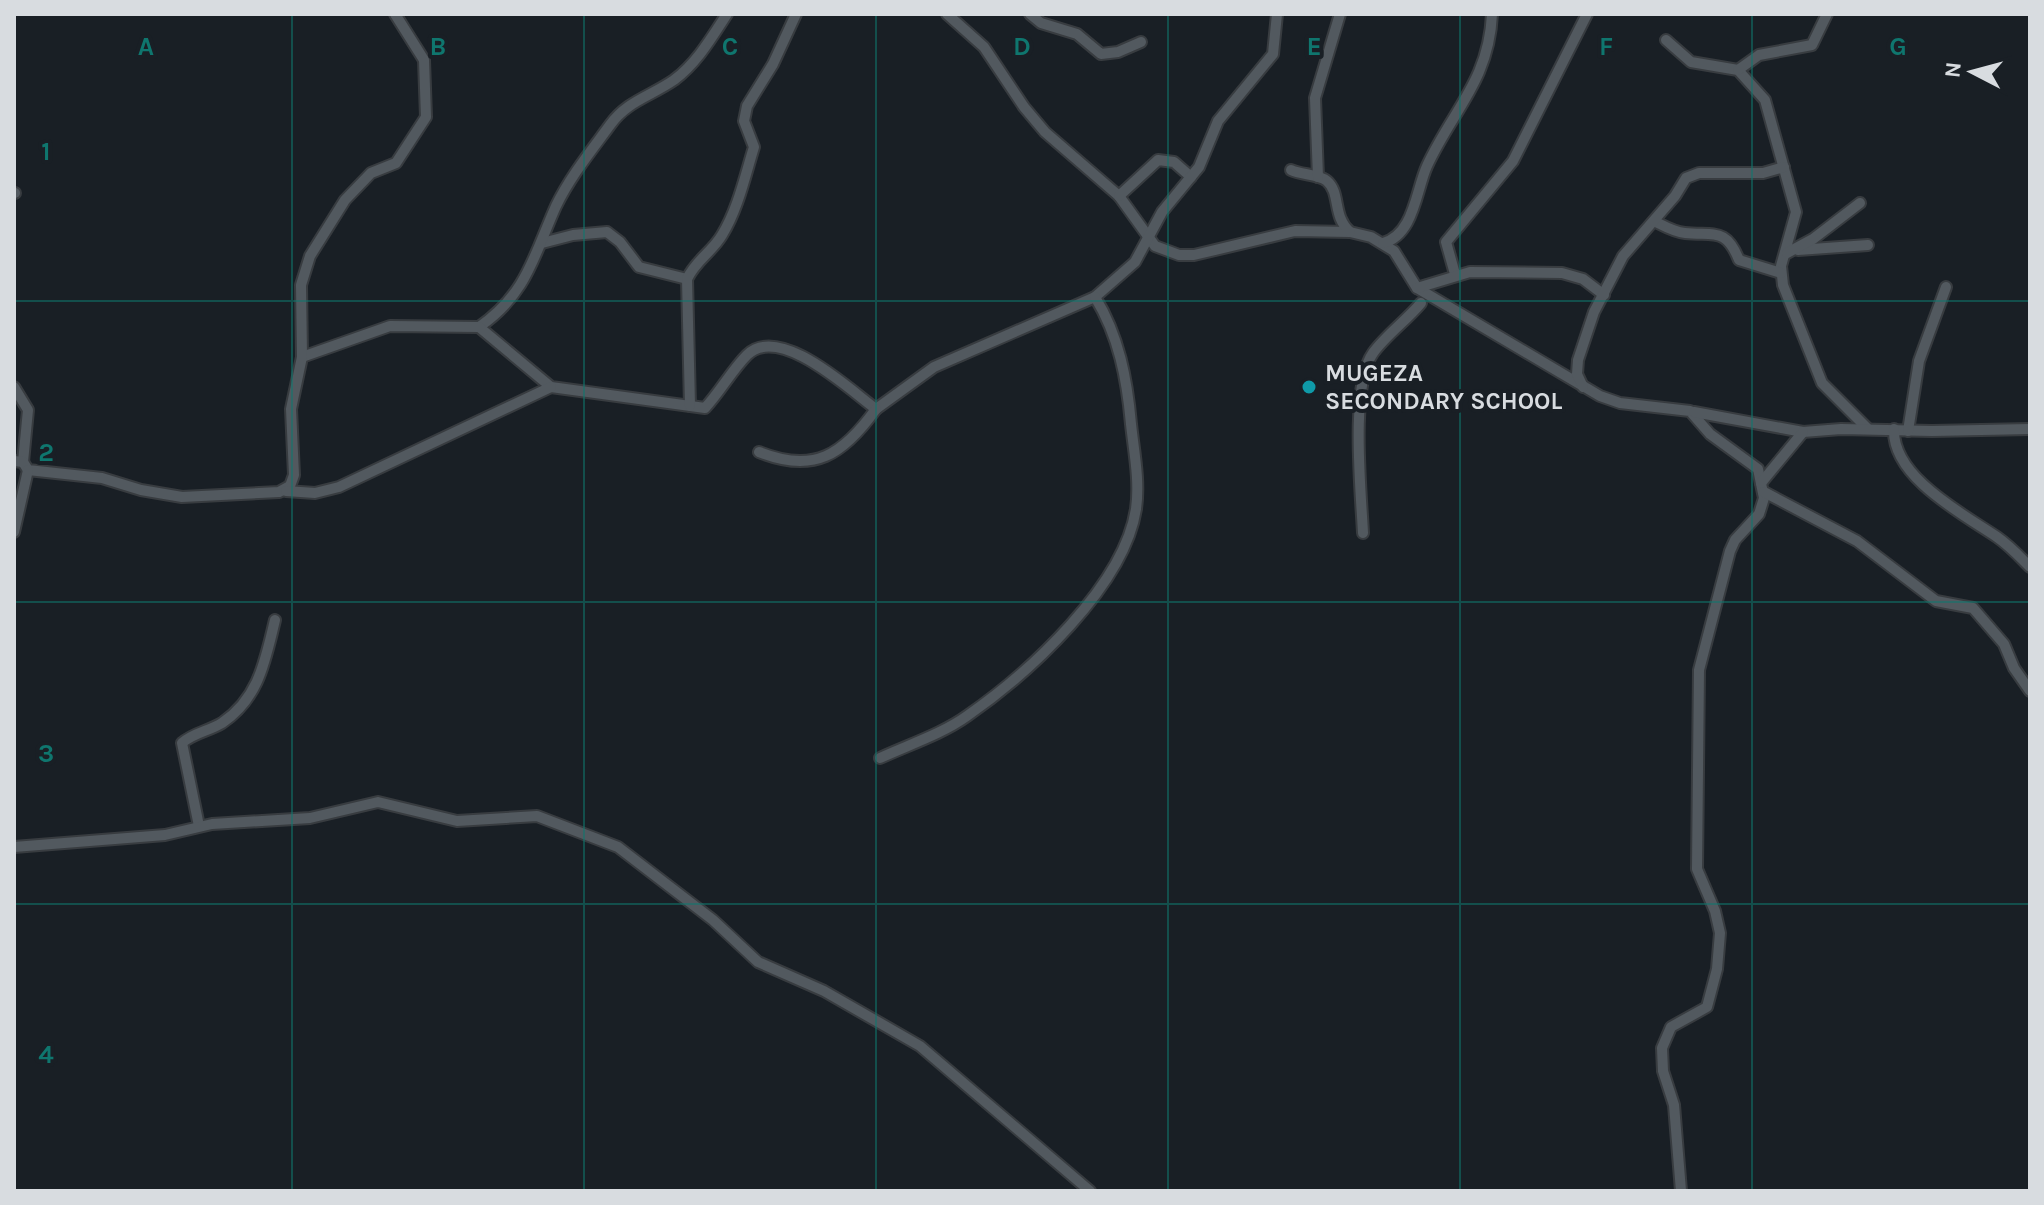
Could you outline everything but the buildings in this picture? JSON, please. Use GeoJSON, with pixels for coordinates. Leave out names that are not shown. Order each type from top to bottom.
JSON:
{"type":"FeatureCollection","features":[{"type":"Feature","properties":{"kind":"street"},"geometry":{"type":"LineString","coordinates":[[286,491],[294,475],[291,409],[302,357],[300,295],[310,256],[345,200],[371,173],[396,163],[426,117],[424,60],[395,14]]}},
{"type":"Feature","properties":{"kind":"street"},"geometry":{"type":"LineString","coordinates":[[479,327],[512,298],[528,276],[568,183],[613,121],[627,106],[673,80],[693,63],[727,14]]}},
{"type":"Feature","properties":{"kind":"street"},"geometry":{"type":"LineString","coordinates":[[690,406],[687,279],[697,260],[721,238],[732,217],[754,147],[744,121],[747,106],[773,64],[796,14]]}},
{"type":"Feature","properties":{"kind":"street"},"geometry":{"type":"LineString","coordinates":[[948,14],[984,47],[1024,107],[1045,132],[1119,196],[1148,239],[1164,250],[1194,255],[1295,231],[1350,232],[1383,243],[1402,261],[1417,288],[1583,387],[1620,403],[1690,411],[1803,432],[2030,429]]}},
{"type":"Feature","properties":{"kind":"street"},"geometry":{"type":"LineString","coordinates":[[1030,14],[1041,23],[1077,34],[1101,54],[1118,52],[1141,42]]}},
{"type":"Feature","properties":{"kind":"street"},"geometry":{"type":"LineString","coordinates":[[759,452],[785,462],[821,458],[855,439],[876,409],[934,367],[1095,297],[1135,262],[1162,212],[1199,167],[1218,121],[1273,54],[1277,14]]}},
{"type":"Feature","properties":{"kind":"street"},"geometry":{"type":"LineString","coordinates":[[1318,177],[1315,98],[1340,14]]}},
{"type":"Feature","properties":{"kind":"street"},"geometry":{"type":"LineString","coordinates":[[1383,243],[1392,241],[1406,223],[1427,166],[1475,85],[1487,49],[1492,14]]}},
{"type":"Feature","properties":{"kind":"street"},"geometry":{"type":"LineString","coordinates":[[1455,274],[1446,242],[1449,236],[1513,161],[1587,14]]}},
{"type":"Feature","properties":{"kind":"street"},"geometry":{"type":"LineString","coordinates":[[1738,70],[1759,55],[1812,45],[1827,14]]}},
{"type":"Feature","properties":{"kind":"street"},"geometry":{"type":"LineString","coordinates":[[1666,40],[1691,62],[1738,70],[1765,100],[1796,212],[1791,251],[1781,273],[1822,383],[1868,429]]}},
{"type":"Feature","properties":{"kind":"street"},"geometry":{"type":"LineString","coordinates":[[1119,196],[1158,160],[1174,162],[1191,177]]}},
{"type":"Feature","properties":{"kind":"street"},"geometry":{"type":"LineString","coordinates":[[1583,387],[1577,374],[1580,347],[1623,256],[1692,174],[1748,175],[1784,167]]}},
{"type":"Feature","properties":{"kind":"street"},"geometry":{"type":"LineString","coordinates":[[1291,170],[1304,176],[1318,177],[1333,190],[1338,217],[1350,232]]}},
{"type":"Feature","properties":{"kind":"street"},"geometry":{"type":"LineString","coordinates":[[1791,251],[1860,203]]}},
{"type":"Feature","properties":{"kind":"street"},"geometry":{"type":"LineString","coordinates":[[1654,221],[1685,233],[1715,234],[1733,244],[1739,260],[1781,273]]}},
{"type":"Feature","properties":{"kind":"street"},"geometry":{"type":"LineString","coordinates":[[542,243],[573,235],[607,232],[620,242],[639,267],[687,279]]}},
{"type":"Feature","properties":{"kind":"street"},"geometry":{"type":"LineString","coordinates":[[1791,251],[1868,245]]}},
{"type":"Feature","properties":{"kind":"street"},"geometry":{"type":"LineString","coordinates":[[1417,288],[1455,274],[1494,271],[1562,273],[1583,279],[1604,295]]}},
{"type":"Feature","properties":{"kind":"street"},"geometry":{"type":"LineString","coordinates":[[1908,431],[1919,361],[1946,287]]}},
{"type":"Feature","properties":{"kind":"street"},"geometry":{"type":"LineString","coordinates":[[880,758],[966,717],[1030,663],[1081,615],[1100,591],[1127,538],[1138,487],[1130,408],[1115,337],[1095,297]]}},
{"type":"Feature","properties":{"kind":"street"},"geometry":{"type":"LineString","coordinates":[[1363,533],[1359,466],[1367,366],[1373,353],[1421,303]]}},
{"type":"Feature","properties":{"kind":"street"},"geometry":{"type":"LineString","coordinates":[[302,357],[390,326],[479,327],[551,387],[705,408],[749,353],[769,348],[811,360],[876,409]]}},
{"type":"Feature","properties":{"kind":"street"},"geometry":{"type":"LineString","coordinates":[[14,387],[28,410],[14,532]]}},
{"type":"Feature","properties":{"kind":"street"},"geometry":{"type":"LineString","coordinates":[[22,465],[88,475],[182,497],[286,491],[315,493],[339,487],[551,387]]}},
{"type":"Feature","properties":{"kind":"street"},"geometry":{"type":"LineString","coordinates":[[1681,1191],[1674,1105],[1663,1071],[1662,1048],[1671,1027],[1707,1007],[1717,969],[1720,933],[1715,911],[1697,869],[1699,670],[1730,551],[1735,540],[1759,514],[1763,488],[1758,469],[1710,434],[1690,411]]}},
{"type":"Feature","properties":{"kind":"street"},"geometry":{"type":"LineString","coordinates":[[1894,429],[1895,448],[1909,469],[1962,517],[2009,546],[2030,566]]}},
{"type":"Feature","properties":{"kind":"street"},"geometry":{"type":"LineString","coordinates":[[1763,488],[1803,432]]}},
{"type":"Feature","properties":{"kind":"street"},"geometry":{"type":"LineString","coordinates":[[1763,488],[1857,541],[1936,601],[1973,608],[2004,644],[2014,668],[2030,691]]}},
{"type":"Feature","properties":{"kind":"street"},"geometry":{"type":"LineString","coordinates":[[199,826],[182,743],[217,726],[245,704],[264,666],[275,620]]}},
{"type":"Feature","properties":{"kind":"street"},"geometry":{"type":"LineString","coordinates":[[14,847],[137,838],[199,826],[310,818],[378,802],[457,821],[537,816],[618,847],[713,920],[758,962],[824,991],[920,1046],[1090,1191]]}},
{"type":"Feature","properties":{"kind":"place","name":"MUGEZA SECONDARY SCHOOL"},"geometry":{"type":"Point","coordinates":[1309,387]}}]}
